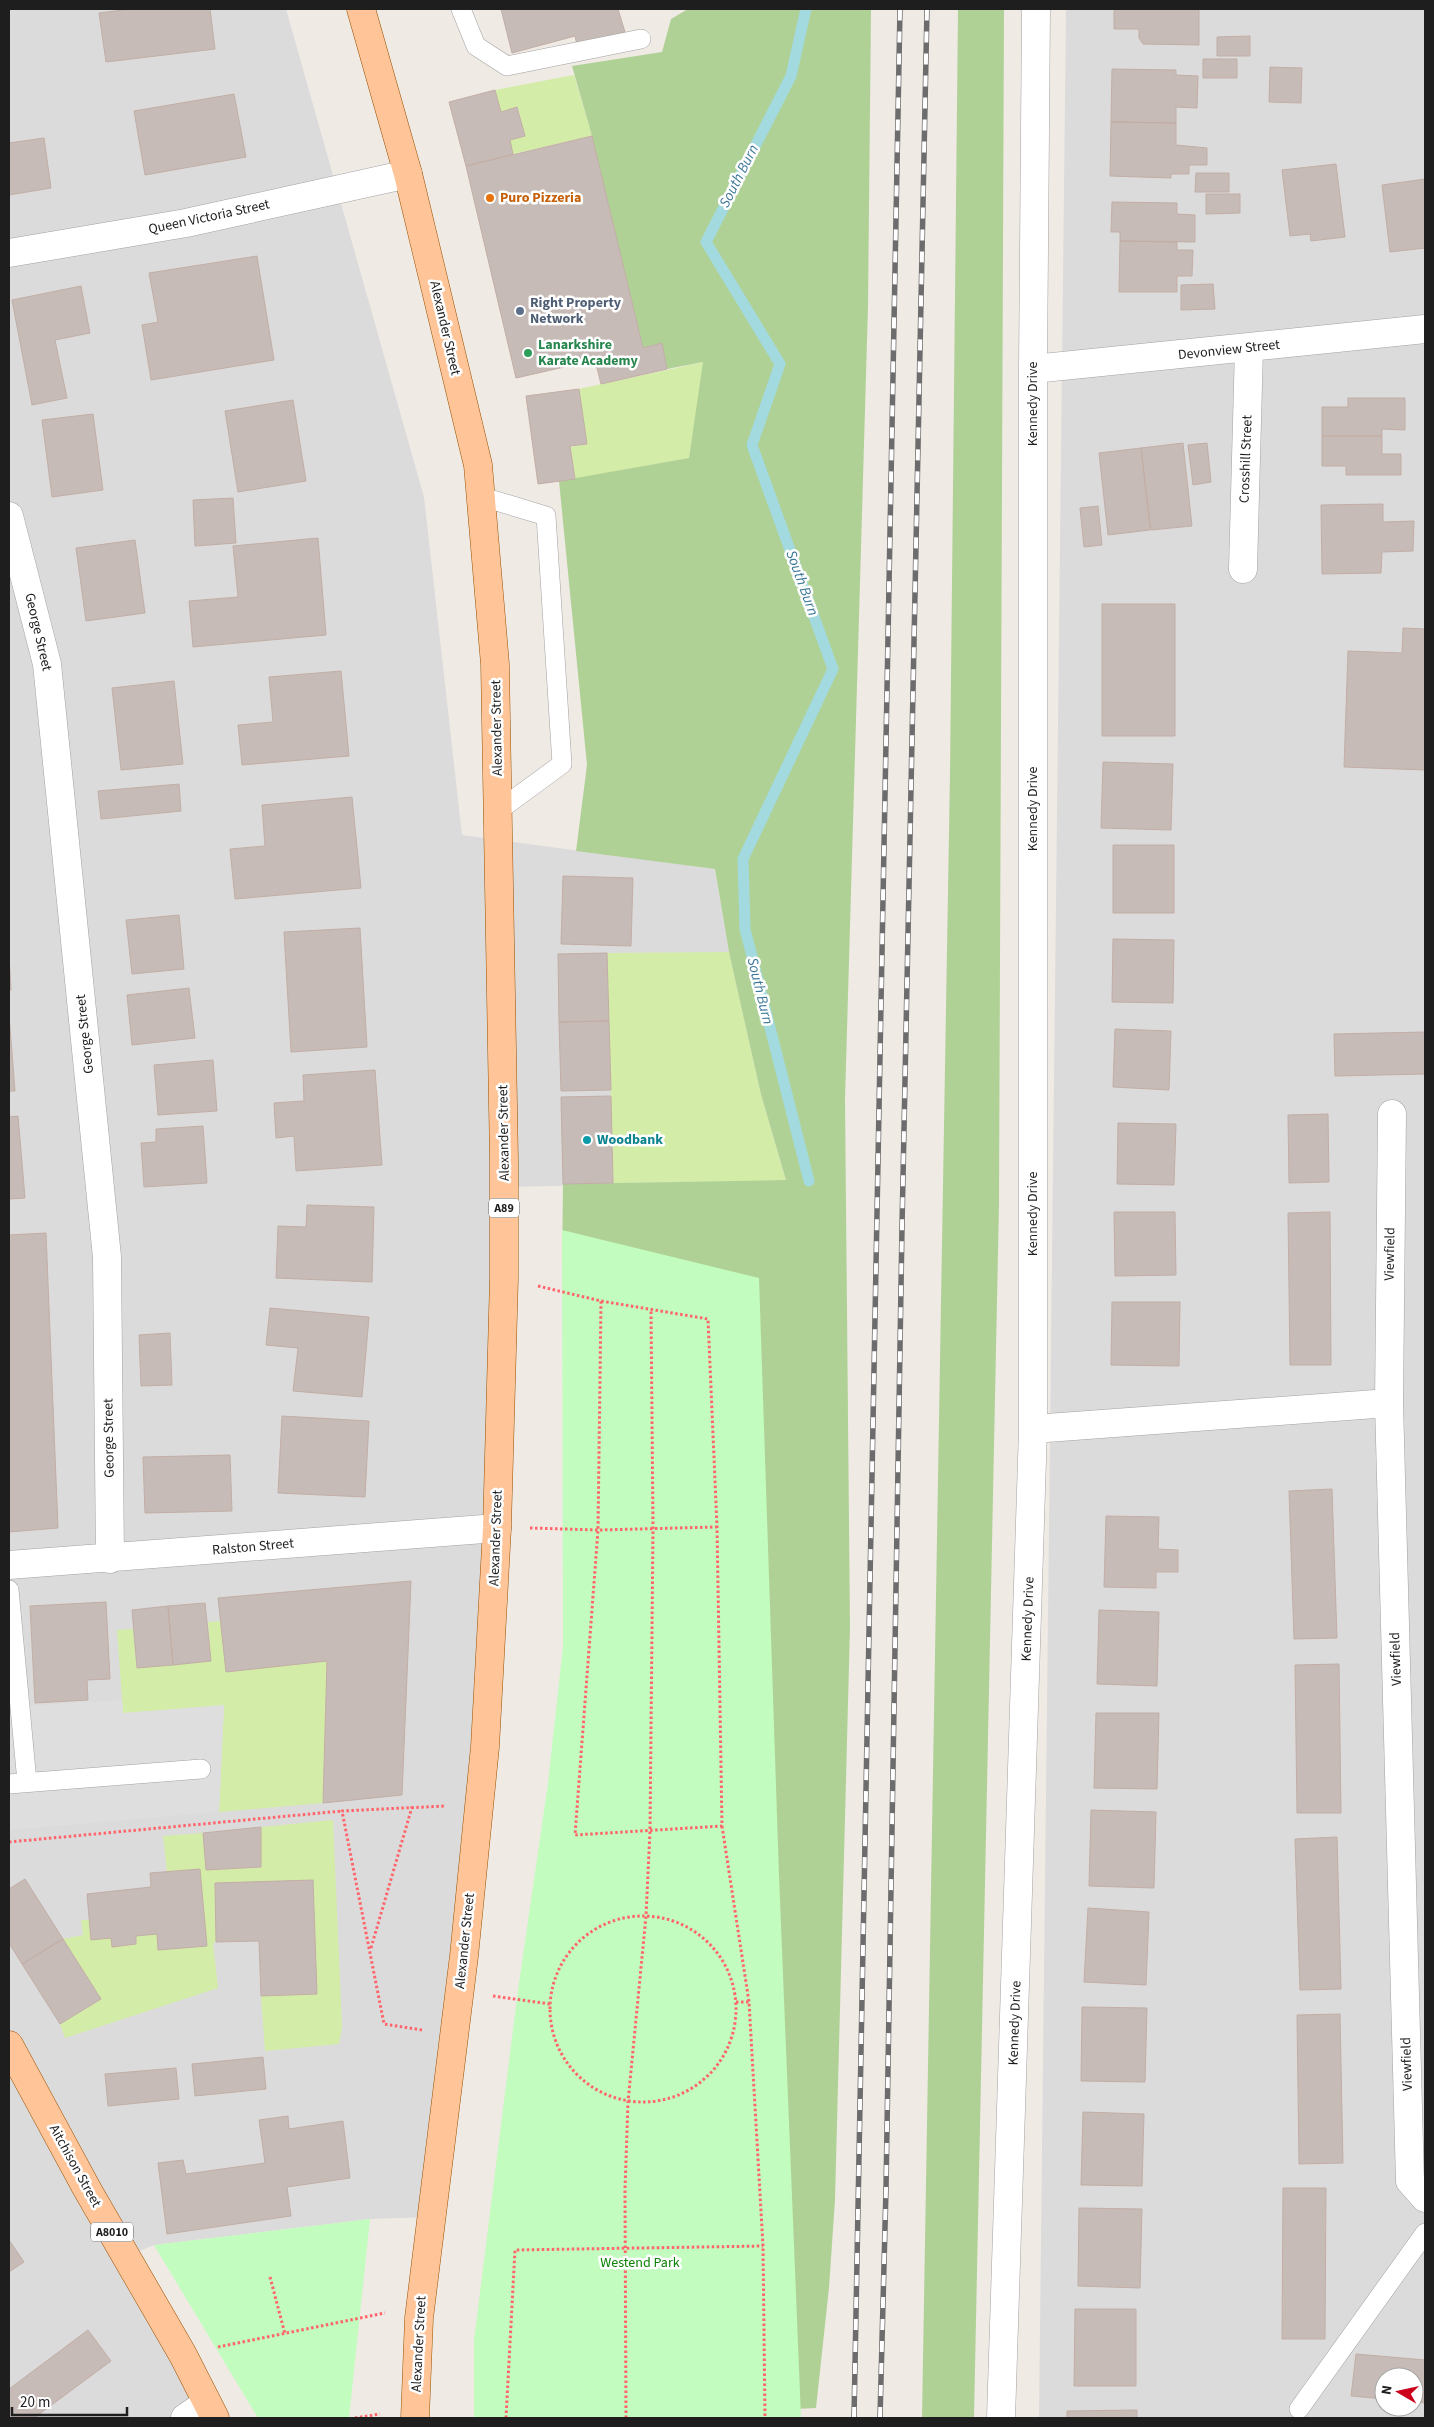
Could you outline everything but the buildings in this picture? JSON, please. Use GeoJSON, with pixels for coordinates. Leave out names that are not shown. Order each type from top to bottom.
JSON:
{"type":"FeatureCollection","features":[{"type":"Feature","properties":{"kind":"main road","name":"Alexander Street"},"geometry":{"type":"LineString","coordinates":[[361,9],[408,174],[478,465],[496,664],[504,1160],[504,1278],[498,1528],[485,1748],[460,1991],[420,2305],[415,2418]]}},
{"type":"Feature","properties":{"kind":"main road","name":"Aitchison Street"},"geometry":{"type":"LineString","coordinates":[[9,2046],[87,2189],[183,2354],[211,2411]]}},
{"type":"Feature","properties":{"kind":"street","name":"Kennedy Drive"},"geometry":{"type":"LineString","coordinates":[[1001,2418],[1033,1429],[1032,369],[1036,9]]}},
{"type":"Feature","properties":{"kind":"street","name":"Queen Victoria Street"},"geometry":{"type":"LineString","coordinates":[[9,253],[186,223],[408,174]]}},
{"type":"Feature","properties":{"kind":"street","name":"Devonview Street"},"geometry":{"type":"LineString","coordinates":[[1032,369],[1425,329]]}},
{"type":"Feature","properties":{"kind":"street","name":"Crosshill Street"},"geometry":{"type":"LineString","coordinates":[[1243,569],[1249,348]]}},
{"type":"Feature","properties":{"kind":"street","name":"George Street"},"geometry":{"type":"LineString","coordinates":[[9,516],[47,664],[107,1257],[110,1558]]}},
{"type":"Feature","properties":{"kind":"street","name":"Viewfield"},"geometry":{"type":"LineString","coordinates":[[1392,1114],[1389,1403],[1410,2181],[1425,2198]]}},
{"type":"Feature","properties":{"kind":"street"},"geometry":{"type":"LineString","coordinates":[[1033,1429],[1389,1403]]}},
{"type":"Feature","properties":{"kind":"street","name":"Ralston Street"},"geometry":{"type":"LineString","coordinates":[[9,1565],[498,1528]]}},
{"type":"Feature","properties":{"kind":"street"},"geometry":{"type":"LineString","coordinates":[[185,2418],[211,2411]]}},
{"type":"Feature","properties":{"kind":"lane"},"geometry":{"type":"LineString","coordinates":[[461,9],[476,46],[507,66],[641,39]]}},
{"type":"Feature","properties":{"kind":"lane"},"geometry":{"type":"LineString","coordinates":[[480,496],[546,516],[562,764],[498,811]]}},
{"type":"Feature","properties":{"kind":"lane"},"geometry":{"type":"LineString","coordinates":[[9,1590],[18,1783],[201,1769]]}},
{"type":"Feature","properties":{"kind":"lane"},"geometry":{"type":"LineString","coordinates":[[1299,2409],[1425,2233]]}},
{"type":"Feature","properties":{"kind":"path"},"geometry":{"type":"LineString","coordinates":[[504,1278],[602,1301],[708,1319],[717,1527],[722,1826],[749,2002],[763,2246],[765,2418]]}},
{"type":"Feature","properties":{"kind":"path"},"geometry":{"type":"LineString","coordinates":[[602,1301],[598,1530],[574,1835],[722,1826]]}},
{"type":"Feature","properties":{"kind":"path"},"geometry":{"type":"LineString","coordinates":[[626,2418],[625,2250],[628,2102],[646,1916],[650,1831],[653,1528],[651,1309]]}},
{"type":"Feature","properties":{"kind":"path"},"geometry":{"type":"LineString","coordinates":[[498,1528],[598,1530],[717,1527]]}},
{"type":"Feature","properties":{"kind":"path"},"geometry":{"type":"LineString","coordinates":[[370,1950],[412,1806]]}},
{"type":"Feature","properties":{"kind":"path"},"geometry":{"type":"LineString","coordinates":[[9,1842],[342,1811],[429,1806]]}},
{"type":"Feature","properties":{"kind":"path"},"geometry":{"type":"LineString","coordinates":[[342,1811],[384,2024],[403,2026]]}},
{"type":"Feature","properties":{"kind":"path"},"geometry":{"type":"LineString","coordinates":[[646,1916],[673,1921],[697,1933],[717,1952],[730,1976],[736,2002],[734,2030],[724,2056],[707,2078],[683,2094],[656,2102],[628,2102],[604,2094],[582,2080],[565,2061],[554,2038],[550,2004],[554,1983],[567,1955],[589,1933],[616,1920],[646,1916]]}},
{"type":"Feature","properties":{"kind":"path"},"geometry":{"type":"LineString","coordinates":[[460,1991],[550,2004]]}},
{"type":"Feature","properties":{"kind":"path"},"geometry":{"type":"LineString","coordinates":[[736,2002],[749,2002]]}},
{"type":"Feature","properties":{"kind":"path"},"geometry":{"type":"LineString","coordinates":[[506,2418],[515,2250],[625,2250],[763,2246]]}},
{"type":"Feature","properties":{"kind":"path"},"geometry":{"type":"LineString","coordinates":[[270,2277],[286,2334]]}},
{"type":"Feature","properties":{"kind":"path"},"geometry":{"type":"LineString","coordinates":[[183,2354],[420,2305]]}},
{"type":"Feature","properties":{"kind":"shaded area"},"geometry":{"type":"Polygon","coordinates":[[[9,9],[286,9],[424,497],[462,835],[715,869],[729,952],[786,1181],[504,1187],[497,1528],[432,2217],[370,2219],[154,2245],[127,2256],[207,2403],[185,2418],[9,2418],[9,9]]]}},
{"type":"Feature","properties":{"kind":"shaded area"},"geometry":{"type":"Polygon","coordinates":[[[1066,9],[1425,9],[1425,2418],[1039,2418],[1066,9]]]}},
{"type":"Feature","properties":{"kind":"shaded area"},"geometry":{"type":"Polygon","coordinates":[[[122,1700],[123,1713],[224,1705],[219,1812],[9,1830],[9,1707],[122,1700]]]}},
{"type":"Feature","properties":{"kind":"green space"},"geometry":{"type":"Polygon","coordinates":[[[688,9],[871,9],[868,307],[845,1099],[850,1627],[835,2200],[829,2288],[816,2408],[775,2410],[726,1302],[562,1264],[563,1184],[786,1180],[761,1094],[729,952],[715,869],[576,851],[587,765],[559,481],[689,458],[703,362],[667,369],[662,343],[643,348],[592,136],[572,66],[662,52],[671,19],[688,9]]]}},
{"type":"Feature","properties":{"kind":"green space"},"geometry":{"type":"Polygon","coordinates":[[[958,9],[1004,9],[999,1204],[974,2418],[922,2418],[950,773],[958,9]]]}},
{"type":"Feature","properties":{"kind":"green space"},"geometry":{"type":"Polygon","coordinates":[[[574,75],[592,136],[513,154],[510,140],[525,136],[518,108],[501,112],[495,90],[574,75]]]}},
{"type":"Feature","properties":{"kind":"green space"},"geometry":{"type":"Polygon","coordinates":[[[704,362],[689,458],[575,479],[570,447],[587,444],[579,389],[704,362]]]}},
{"type":"Feature","properties":{"kind":"green space"},"geometry":{"type":"Polygon","coordinates":[[[729,952],[761,1094],[786,1181],[613,1183],[607,953],[729,952]]]}},
{"type":"Feature","properties":{"kind":"green space","name":"Westend Park"},"geometry":{"type":"Polygon","coordinates":[[[562,1230],[759,1278],[779,1876],[801,2418],[474,2418],[474,2340],[518,1990],[548,1783],[563,1646],[562,1230]]]}},
{"type":"Feature","properties":{"kind":"green space"},"geometry":{"type":"Polygon","coordinates":[[[221,1621],[226,1672],[327,1661],[323,1803],[219,1812],[224,1706],[123,1713],[117,1630],[133,1629],[137,1668],[211,1661],[208,1622],[221,1621]]]}},
{"type":"Feature","properties":{"kind":"green space"},"geometry":{"type":"Polygon","coordinates":[[[333,1820],[342,2027],[339,2044],[265,2051],[261,1996],[317,1993],[313,1880],[215,1883],[216,1942],[213,1943],[218,1988],[65,2038],[60,2024],[101,1999],[63,1939],[83,1935],[81,1920],[89,1920],[91,1939],[111,1938],[112,1946],[136,1944],[136,1936],[157,1934],[158,1950],[207,1946],[200,1869],[167,1872],[163,1836],[203,1833],[207,1870],[261,1867],[261,1827],[333,1820]]]}},
{"type":"Feature","properties":{"kind":"green space"},"geometry":{"type":"Polygon","coordinates":[[[370,2219],[349,2418],[258,2418],[154,2245],[370,2219]]]}},
{"type":"Feature","properties":{"kind":"waterway","name":"South Burn"},"geometry":{"type":"LineString","coordinates":[[806,9],[791,76],[706,242],[780,364],[752,445],[833,669],[743,859],[745,929],[809,1181]]}},
{"type":"Feature","properties":{"kind":"railway"},"geometry":{"type":"LineString","coordinates":[[854,2418],[900,9]]}},
{"type":"Feature","properties":{"kind":"railway"},"geometry":{"type":"LineString","coordinates":[[880,2418],[886,2189],[902,1227],[927,9]]}},
{"type":"Feature","properties":{"kind":"place","name":"Puro Pizzeria"},"geometry":{"type":"Point","coordinates":[490,198]}},
{"type":"Feature","properties":{"kind":"place","name":"Right Property Network"},"geometry":{"type":"Point","coordinates":[520,311]}},
{"type":"Feature","properties":{"kind":"place","name":"Lanarkshire Karate Academy"},"geometry":{"type":"Point","coordinates":[528,353]}},
{"type":"Feature","properties":{"kind":"place","name":"Woodbank"},"geometry":{"type":"Point","coordinates":[587,1140]}}]}
